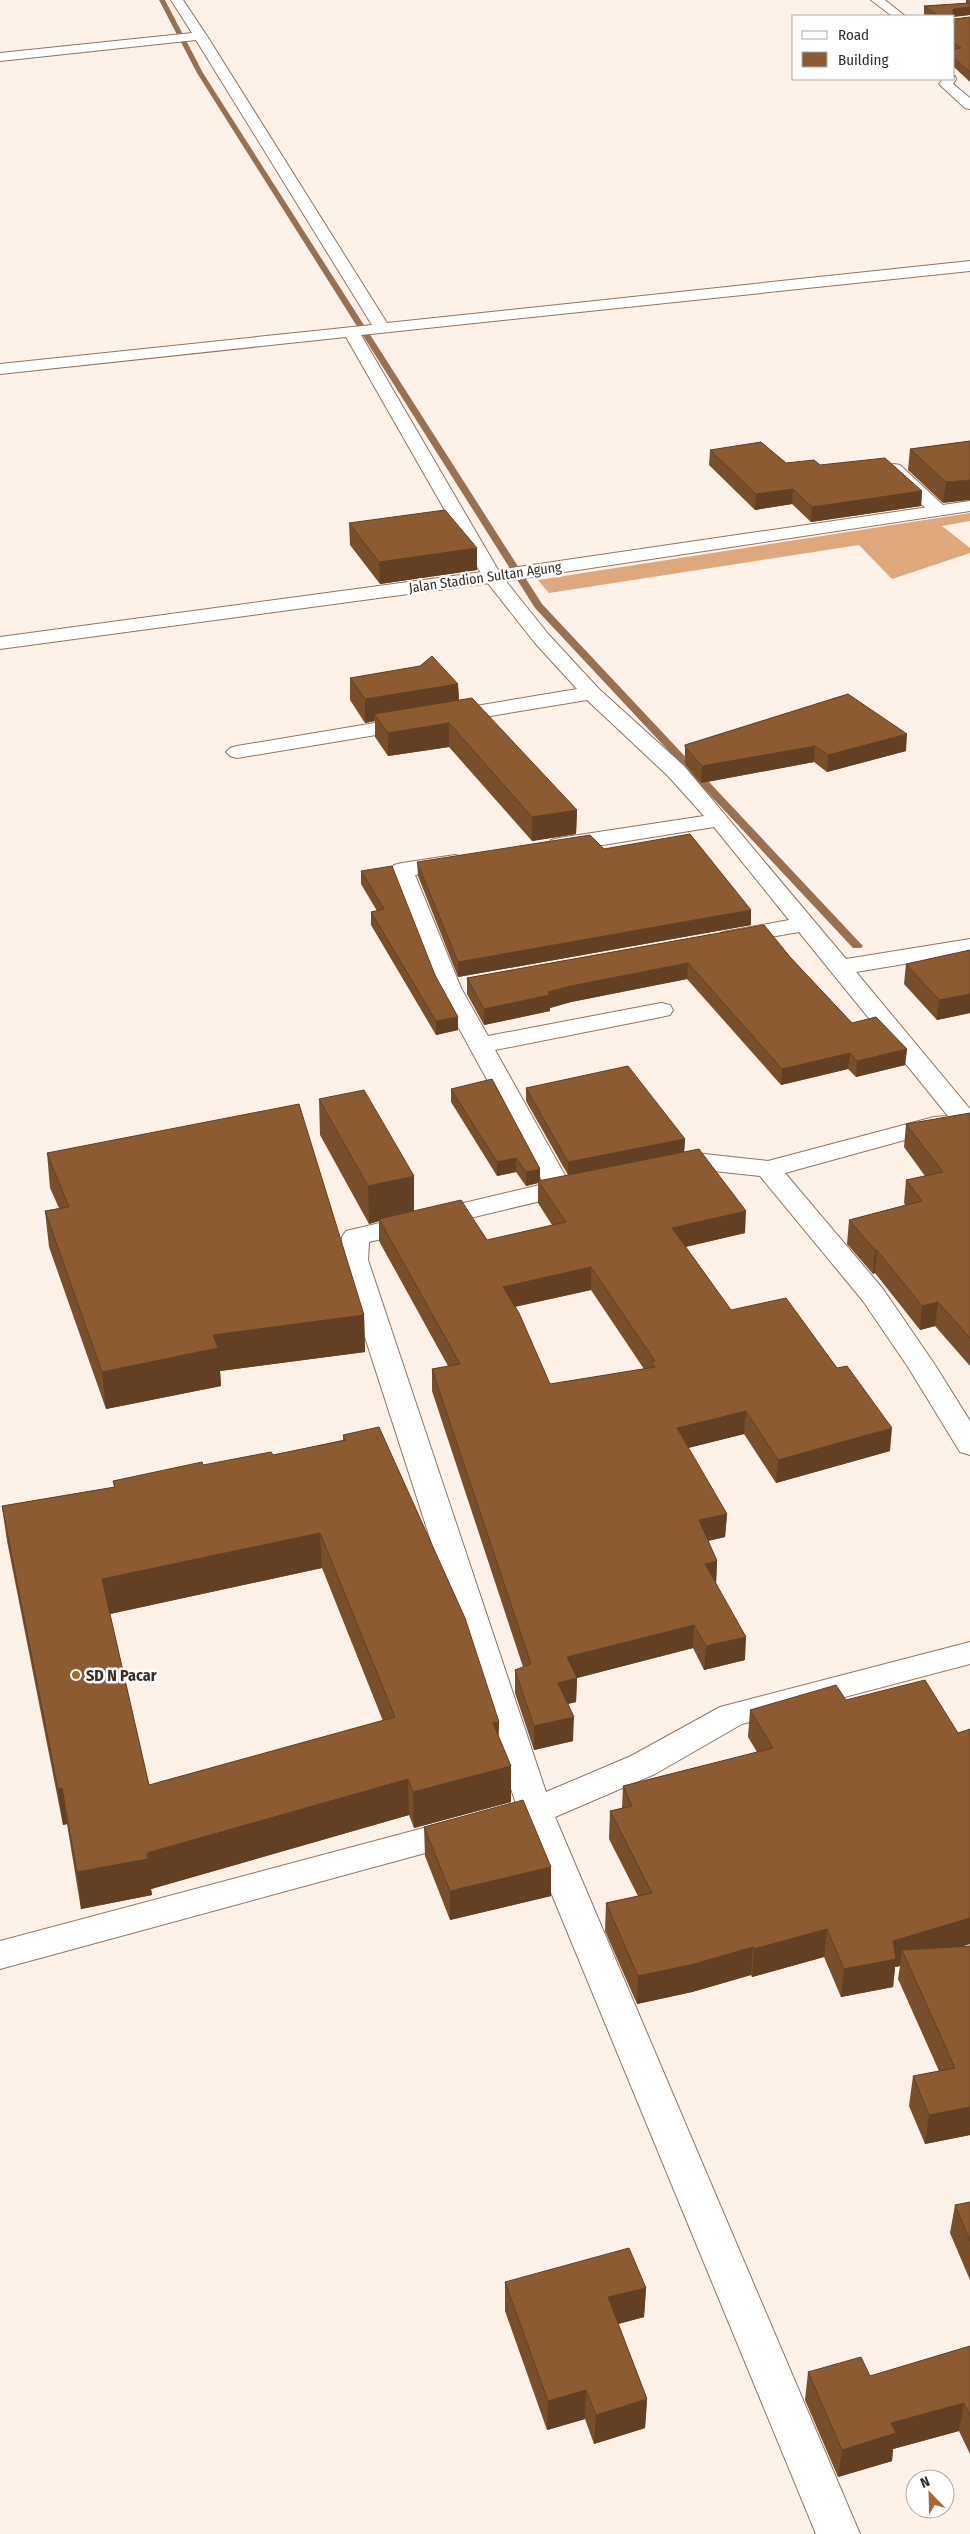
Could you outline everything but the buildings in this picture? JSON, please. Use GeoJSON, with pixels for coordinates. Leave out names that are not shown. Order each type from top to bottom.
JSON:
{"type":"FeatureCollection","features":[{"type":"Feature","properties":{"kind":"street"},"geometry":{"type":"LineString","coordinates":[[177,0],[196,37],[366,329],[499,576],[542,640],[592,693],[676,771],[967,1117],[768,1169],[695,1161],[646,1170]]}},
{"type":"Feature","properties":{"kind":"street"},"geometry":{"type":"LineString","coordinates":[[877,0],[899,15]]}},
{"type":"Feature","properties":{"kind":"street"},"geometry":{"type":"LineString","coordinates":[[0,57],[196,37]]}},
{"type":"Feature","properties":{"kind":"street"},"geometry":{"type":"LineString","coordinates":[[952,80],[945,84],[970,106]]}},
{"type":"Feature","properties":{"kind":"street"},"geometry":{"type":"LineString","coordinates":[[0,369],[970,266]]}},
{"type":"Feature","properties":{"kind":"street"},"geometry":{"type":"LineString","coordinates":[[893,468],[939,511]]}},
{"type":"Feature","properties":{"kind":"street","name":"Jalan Stadion Sultan Agung"},"geometry":{"type":"LineString","coordinates":[[0,642],[499,576],[970,506]]}},
{"type":"Feature","properties":{"kind":"street"},"geometry":{"type":"LineString","coordinates":[[237,752],[592,693]]}},
{"type":"Feature","properties":{"kind":"street"},"geometry":{"type":"LineString","coordinates":[[537,849],[719,820]]}},
{"type":"Feature","properties":{"kind":"street"},"geometry":{"type":"LineString","coordinates":[[479,858],[402,870],[459,986],[481,1045],[560,1188]]}},
{"type":"Feature","properties":{"kind":"street"},"geometry":{"type":"LineString","coordinates":[[709,941],[805,924]]}},
{"type":"Feature","properties":{"kind":"street"},"geometry":{"type":"LineString","coordinates":[[841,967],[970,946]]}},
{"type":"Feature","properties":{"kind":"street"},"geometry":{"type":"LineString","coordinates":[[481,1045],[662,1010]]}},
{"type":"Feature","properties":{"kind":"street"},"geometry":{"type":"LineString","coordinates":[[768,1169],[873,1295],[921,1365],[970,1445]]}},
{"type":"Feature","properties":{"kind":"street"},"geometry":{"type":"LineString","coordinates":[[598,1180],[356,1237],[354,1260],[536,1811],[838,2534]]}},
{"type":"Feature","properties":{"kind":"street"},"geometry":{"type":"LineString","coordinates":[[0,1955],[536,1811],[643,1765],[732,1715],[970,1653]]}},
{"type":"Feature","properties":{"kind":"shaded area"},"geometry":{"type":"Polygon","coordinates":[[[970,513],[970,521],[942,526],[970,548],[970,553],[892,579],[859,545],[549,593],[538,580],[970,513]]]}},
{"type":"Feature","properties":{"kind":"waterway"},"geometry":{"type":"LineString","coordinates":[[162,0],[200,73],[538,606],[857,946]]}},
{"type":"Feature","properties":{"kind":"place","name":"SD N Pacar"},"geometry":{"type":"Point","coordinates":[76,1675]}}]}
